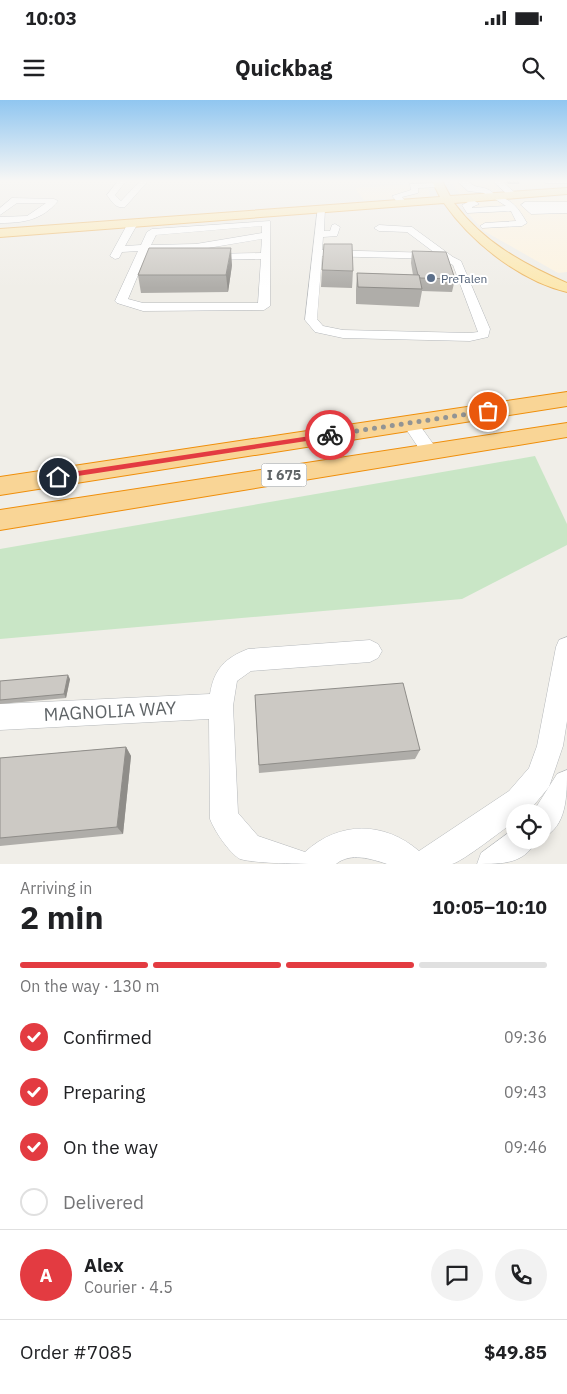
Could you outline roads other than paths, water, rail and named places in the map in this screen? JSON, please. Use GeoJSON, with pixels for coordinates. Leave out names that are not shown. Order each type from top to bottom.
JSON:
{"type":"FeatureCollection","features":[{"type":"Feature","properties":{"kind":"highway","name":"I 675"},"geometry":{"type":"LineString","coordinates":[[0,486],[567,399]]}},
{"type":"Feature","properties":{"kind":"highway","name":"I 675"},"geometry":{"type":"LineString","coordinates":[[0,520],[567,430]]}},
{"type":"Feature","properties":{"kind":"main road"},"geometry":{"type":"LineString","coordinates":[[0,233],[20,226],[128,223],[210,217]]}},
{"type":"Feature","properties":{"kind":"main road"},"geometry":{"type":"LineString","coordinates":[[458,217],[466,228],[486,245],[523,268],[567,288]]}},
{"type":"Feature","properties":{"kind":"street"},"geometry":{"type":"LineString","coordinates":[[0,220],[20,226],[37,217]]}},
{"type":"Feature","properties":{"kind":"street"},"geometry":{"type":"LineString","coordinates":[[126,217],[128,223],[117,252],[198,252],[266,256]]}},
{"type":"Feature","properties":{"kind":"street"},"geometry":{"type":"LineString","coordinates":[[318,253],[409,229],[457,263],[472,296],[484,329],[484,334],[482,336],[470,337],[343,334],[319,329],[312,320],[318,253],[320,234],[321,217]]}},
{"type":"Feature","properties":{"kind":"street"},"geometry":{"type":"LineString","coordinates":[[485,226],[522,223],[519,217]]}},
{"type":"Feature","properties":{"kind":"street"},"geometry":{"type":"LineString","coordinates":[[267,223],[266,235],[264,306],[143,308],[121,301],[152,232],[267,223]]}},
{"type":"Feature","properties":{"kind":"street"},"geometry":{"type":"LineString","coordinates":[[320,234],[334,234],[335,227]]}},
{"type":"Feature","properties":{"kind":"street"},"geometry":{"type":"LineString","coordinates":[[198,252],[266,235]]}},
{"type":"Feature","properties":{"kind":"street"},"geometry":{"type":"LineString","coordinates":[[381,237],[450,259]]}},
{"type":"Feature","properties":{"kind":"street"},"geometry":{"type":"LineString","coordinates":[[410,423],[430,452]]}},
{"type":"Feature","properties":{"kind":"street"},"geometry":{"type":"LineString","coordinates":[[427,864],[519,801],[539,777],[550,746],[567,647]]}},
{"type":"Feature","properties":{"kind":"street"},"geometry":{"type":"LineString","coordinates":[[298,864],[249,848],[224,819],[221,706],[225,676],[232,668],[248,660],[370,651]]}},
{"type":"Feature","properties":{"kind":"street","name":"MAGNOLIA WAY"},"geometry":{"type":"LineString","coordinates":[[0,716],[221,706]]}},
{"type":"Feature","properties":{"kind":"street"},"geometry":{"type":"LineString","coordinates":[[551,810],[567,784]]}},
{"type":"Feature","properties":{"kind":"street"},"geometry":{"type":"LineString","coordinates":[[314,864],[330,849],[354,842],[377,844],[406,859],[410,864]]}},
{"type":"Feature","properties":{"kind":"street"},"geometry":{"type":"LineString","coordinates":[[492,864],[511,849]]}},
{"type":"Feature","properties":{"kind":"place","name":"PreTalen"},"geometry":{"type":"Point","coordinates":[431,278]}}]}
